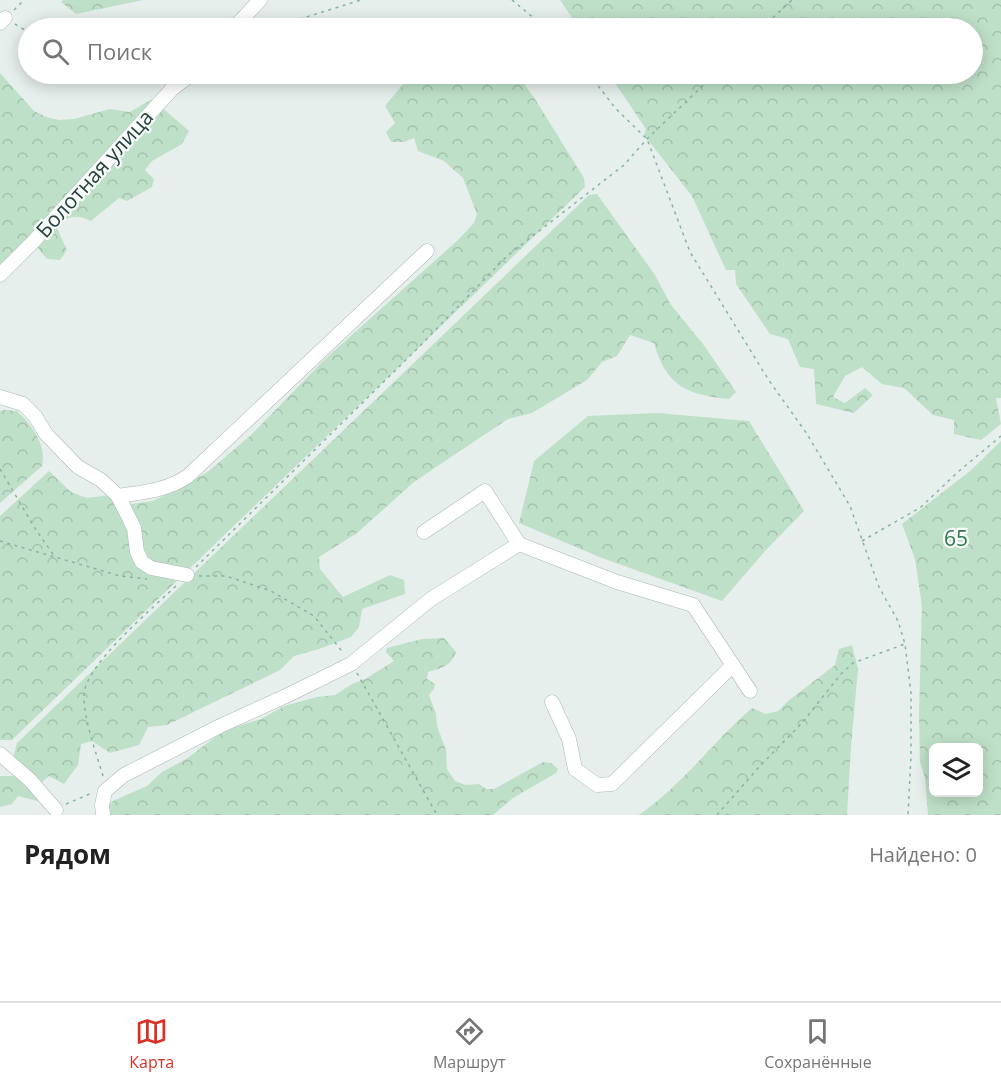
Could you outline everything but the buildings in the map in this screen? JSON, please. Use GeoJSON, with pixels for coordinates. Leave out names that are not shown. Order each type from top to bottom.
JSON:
{"type":"FeatureCollection","features":[{"type":"Feature","properties":{"kind":"street"},"geometry":{"type":"LineString","coordinates":[[243,18],[260,0]]}},
{"type":"Feature","properties":{"kind":"street","name":"Болотная улица"},"geometry":{"type":"LineString","coordinates":[[0,275],[179,84]]}},
{"type":"Feature","properties":{"kind":"street"},"geometry":{"type":"LineString","coordinates":[[118,496],[141,494],[173,486],[188,476],[427,251]]}},
{"type":"Feature","properties":{"kind":"street"},"geometry":{"type":"LineString","coordinates":[[0,397],[23,404],[35,416],[46,434],[78,467],[101,480],[118,496],[134,528],[137,552],[142,562],[151,568],[187,576]]}},
{"type":"Feature","properties":{"kind":"street"},"geometry":{"type":"LineString","coordinates":[[424,532],[485,490],[519,544],[617,582],[693,605],[750,691]]}},
{"type":"Feature","properties":{"kind":"street"},"geometry":{"type":"LineString","coordinates":[[104,815],[102,805],[106,790],[124,775],[176,747],[351,664],[431,599],[519,544]]}},
{"type":"Feature","properties":{"kind":"street"},"geometry":{"type":"LineString","coordinates":[[552,702],[569,740],[575,769],[597,785],[612,784],[732,665]]}},
{"type":"Feature","properties":{"kind":"street"},"geometry":{"type":"LineString","coordinates":[[0,754],[30,780],[56,810]]}},
{"type":"Feature","properties":{"kind":"path"},"geometry":{"type":"LineString","coordinates":[[18,28],[3,21],[24,0]]}},
{"type":"Feature","properties":{"kind":"path"},"geometry":{"type":"LineString","coordinates":[[303,18],[361,0]]}},
{"type":"Feature","properties":{"kind":"path"},"geometry":{"type":"LineString","coordinates":[[512,0],[534,18]]}},
{"type":"Feature","properties":{"kind":"path"},"geometry":{"type":"LineString","coordinates":[[773,18],[792,0]]}},
{"type":"Feature","properties":{"kind":"path"},"geometry":{"type":"LineString","coordinates":[[597,84],[616,109],[647,139],[690,252],[768,379],[807,434],[850,506],[879,587],[898,621],[905,644],[911,693],[908,815]]}},
{"type":"Feature","properties":{"kind":"path"},"geometry":{"type":"LineString","coordinates":[[56,810],[91,793],[106,790],[87,715],[84,692],[96,667],[122,636],[187,576],[419,347],[507,256],[624,165],[647,139],[705,84]]}},
{"type":"Feature","properties":{"kind":"path"},"geometry":{"type":"LineString","coordinates":[[862,541],[921,507],[1001,436]]}},
{"type":"Feature","properties":{"kind":"path"},"geometry":{"type":"LineString","coordinates":[[0,469],[55,558]]}},
{"type":"Feature","properties":{"kind":"path"},"geometry":{"type":"LineString","coordinates":[[0,542],[120,576],[156,579]]}},
{"type":"Feature","properties":{"kind":"path"},"geometry":{"type":"LineString","coordinates":[[187,576],[226,576],[271,591],[314,616],[351,664],[438,815]]}},
{"type":"Feature","properties":{"kind":"path"},"geometry":{"type":"LineString","coordinates":[[717,815],[802,723],[841,674],[853,663],[905,644]]}},
{"type":"Feature","properties":{"kind":"green space"},"geometry":{"type":"Polygon","coordinates":[[[63,0],[143,0],[76,14],[61,2],[63,0]]]}},
{"type":"Feature","properties":{"kind":"green space"},"geometry":{"type":"Polygon","coordinates":[[[560,0],[1001,0],[1001,398],[996,398],[1001,424],[981,440],[954,434],[954,420],[933,415],[904,388],[882,384],[862,367],[845,376],[833,397],[845,403],[865,388],[873,395],[854,413],[816,404],[814,369],[800,367],[788,339],[770,334],[736,284],[735,270],[726,270],[692,196],[644,135],[646,129],[616,84],[983,84],[983,18],[572,18],[560,0]]]}},
{"type":"Feature","properties":{"kind":"green space"},"geometry":{"type":"Polygon","coordinates":[[[0,73],[34,111],[46,117],[59,120],[74,119],[110,109],[130,112],[152,99],[189,131],[182,144],[152,161],[145,170],[154,179],[152,187],[127,201],[119,198],[91,221],[73,217],[56,226],[67,250],[60,260],[47,259],[36,246],[12,252],[0,266],[0,73]]]}},
{"type":"Feature","properties":{"kind":"green space"},"geometry":{"type":"Polygon","coordinates":[[[403,84],[524,84],[584,178],[585,187],[12,740],[0,740],[0,516],[49,471],[71,492],[87,498],[110,495],[132,504],[153,501],[209,471],[252,434],[325,359],[474,223],[477,214],[463,178],[444,161],[418,151],[414,138],[404,142],[391,142],[386,132],[395,123],[385,106],[403,84]]]}},
{"type":"Feature","properties":{"kind":"green space"},"geometry":{"type":"Polygon","coordinates":[[[597,194],[655,275],[671,305],[703,344],[736,392],[729,399],[701,395],[680,386],[665,369],[654,343],[630,335],[617,356],[602,362],[587,380],[532,413],[508,419],[414,482],[357,533],[319,557],[320,569],[343,597],[390,575],[404,580],[405,594],[362,609],[359,627],[351,637],[294,656],[280,670],[167,725],[148,727],[139,745],[110,753],[92,741],[81,744],[78,765],[64,784],[49,776],[42,782],[41,802],[18,796],[12,804],[0,807],[0,776],[16,776],[14,755],[17,743],[589,195],[597,194]]]}},
{"type":"Feature","properties":{"kind":"green space"},"geometry":{"type":"Polygon","coordinates":[[[0,411],[17,411],[28,423],[37,436],[43,458],[42,466],[0,503],[0,411]]]}},
{"type":"Feature","properties":{"kind":"green space"},"geometry":{"type":"Polygon","coordinates":[[[657,413],[749,421],[804,511],[765,551],[722,601],[602,558],[519,523],[534,461],[588,416],[657,413]]]}},
{"type":"Feature","properties":{"kind":"green space","name":"65"},"geometry":{"type":"Polygon","coordinates":[[[1001,441],[1001,815],[928,815],[925,778],[920,762],[922,606],[915,559],[902,524],[970,471],[1001,441]]]}},
{"type":"Feature","properties":{"kind":"green space"},"geometry":{"type":"Polygon","coordinates":[[[444,638],[456,652],[454,657],[442,668],[428,672],[427,679],[435,684],[429,695],[446,750],[447,769],[455,781],[466,785],[479,784],[486,789],[494,789],[543,762],[551,763],[558,769],[556,773],[513,798],[493,815],[98,815],[113,801],[147,786],[162,772],[186,759],[225,730],[261,719],[284,706],[317,697],[335,695],[394,661],[386,652],[387,648],[422,639],[444,638]]]}},
{"type":"Feature","properties":{"kind":"green space"},"geometry":{"type":"Polygon","coordinates":[[[852,645],[858,669],[847,815],[639,815],[669,791],[752,708],[766,714],[778,711],[835,665],[839,649],[852,645]]]}}]}
